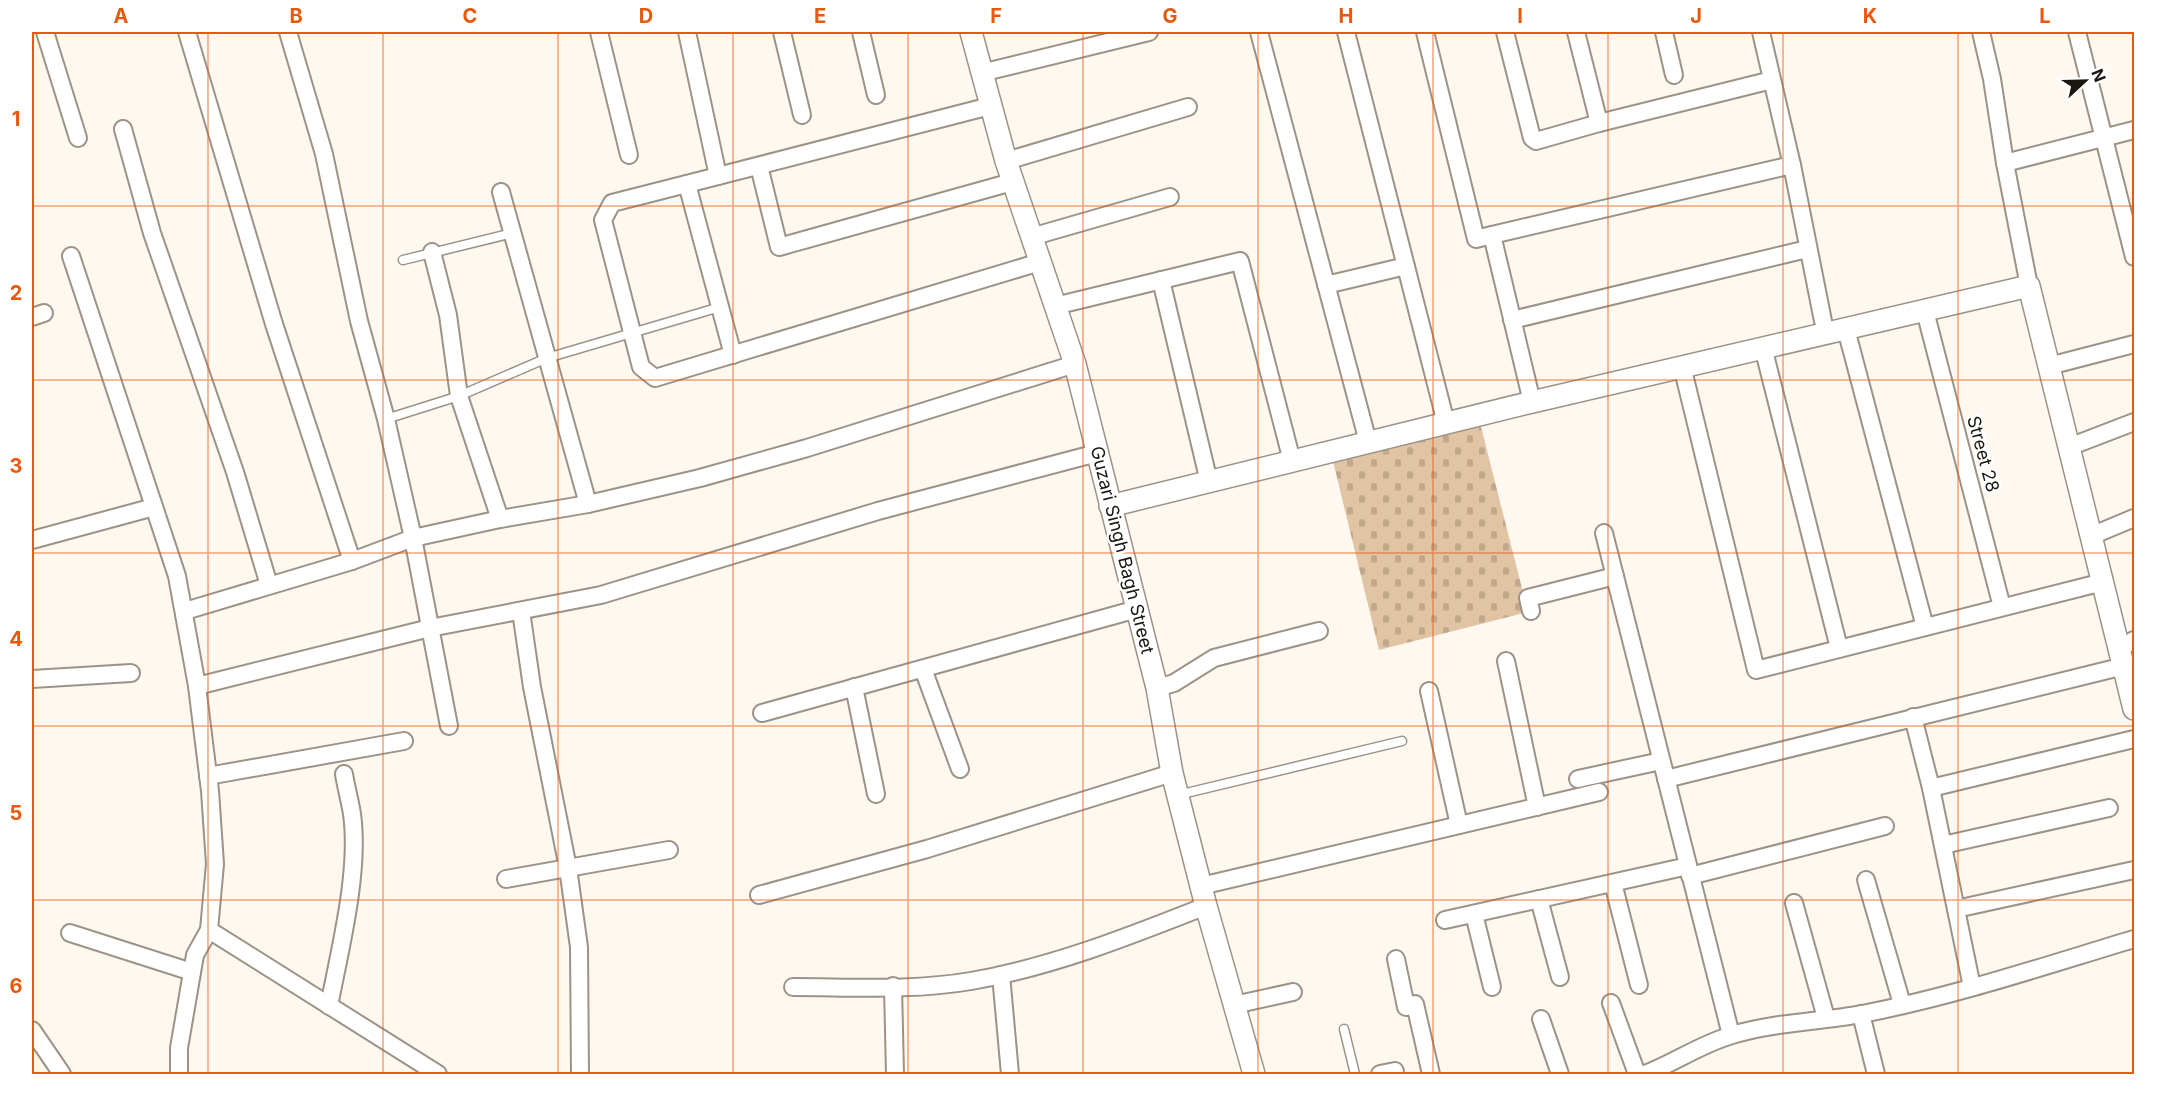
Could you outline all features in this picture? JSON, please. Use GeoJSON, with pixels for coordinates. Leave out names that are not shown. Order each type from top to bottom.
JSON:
{"type":"FeatureCollection","features":[{"type":"Feature","properties":{"kind":"street"},"geometry":{"type":"LineString","coordinates":[[45,32],[78,138]]}},
{"type":"Feature","properties":{"kind":"street"},"geometry":{"type":"LineString","coordinates":[[187,32],[274,324],[352,561]]}},
{"type":"Feature","properties":{"kind":"street"},"geometry":{"type":"LineString","coordinates":[[288,32],[324,154],[359,321],[386,419],[413,538],[449,726]]}},
{"type":"Feature","properties":{"kind":"street"},"geometry":{"type":"LineString","coordinates":[[598,32],[629,155]]}},
{"type":"Feature","properties":{"kind":"street"},"geometry":{"type":"LineString","coordinates":[[687,32],[718,176]]}},
{"type":"Feature","properties":{"kind":"street"},"geometry":{"type":"LineString","coordinates":[[782,32],[802,115]]}},
{"type":"Feature","properties":{"kind":"street"},"geometry":{"type":"LineString","coordinates":[[861,32],[876,94]]}},
{"type":"Feature","properties":{"kind":"street","name":"Guzari Singh Bagh Street"},"geometry":{"type":"LineString","coordinates":[[970,32],[1012,182],[1075,364],[1157,688],[1172,773],[1206,906],[1254,1074]]}},
{"type":"Feature","properties":{"kind":"street"},"geometry":{"type":"LineString","coordinates":[[981,73],[1149,32]]}},
{"type":"Feature","properties":{"kind":"street"},"geometry":{"type":"LineString","coordinates":[[1259,32],[1368,442]]}},
{"type":"Feature","properties":{"kind":"street"},"geometry":{"type":"LineString","coordinates":[[1346,32],[1446,423]]}},
{"type":"Feature","properties":{"kind":"street"},"geometry":{"type":"LineString","coordinates":[[1425,32],[1476,239],[1792,165]]}},
{"type":"Feature","properties":{"kind":"street"},"geometry":{"type":"LineString","coordinates":[[1505,32],[1534,141],[1772,80]]}},
{"type":"Feature","properties":{"kind":"street"},"geometry":{"type":"LineString","coordinates":[[1576,32],[1599,123]]}},
{"type":"Feature","properties":{"kind":"street"},"geometry":{"type":"LineString","coordinates":[[1664,32],[1674,75]]}},
{"type":"Feature","properties":{"kind":"street"},"geometry":{"type":"LineString","coordinates":[[1761,32],[1792,165],[1823,321]]}},
{"type":"Feature","properties":{"kind":"street"},"geometry":{"type":"LineString","coordinates":[[1981,32],[1992,79],[2005,163],[2029,286],[2103,582],[2126,652],[2134,709]]}},
{"type":"Feature","properties":{"kind":"street"},"geometry":{"type":"LineString","coordinates":[[2077,32],[2133,248]]}},
{"type":"Feature","properties":{"kind":"street"},"geometry":{"type":"LineString","coordinates":[[990,106],[612,203],[603,220],[641,367],[655,378],[1040,262]]}},
{"type":"Feature","properties":{"kind":"street"},"geometry":{"type":"LineString","coordinates":[[1006,161],[1188,107]]}},
{"type":"Feature","properties":{"kind":"street"},"geometry":{"type":"LineString","coordinates":[[123,129],[152,233],[235,472],[269,585]]}},
{"type":"Feature","properties":{"kind":"street"},"geometry":{"type":"LineString","coordinates":[[2005,163],[2134,130]]}},
{"type":"Feature","properties":{"kind":"street"},"geometry":{"type":"LineString","coordinates":[[759,166],[779,247],[1012,182]]}},
{"type":"Feature","properties":{"kind":"street"},"geometry":{"type":"LineString","coordinates":[[687,184],[733,355]]}},
{"type":"Feature","properties":{"kind":"street"},"geometry":{"type":"LineString","coordinates":[[501,192],[588,504]]}},
{"type":"Feature","properties":{"kind":"street"},"geometry":{"type":"LineString","coordinates":[[1031,237],[1170,197]]}},
{"type":"Feature","properties":{"kind":"street"},"geometry":{"type":"LineString","coordinates":[[1492,235],[1532,402]]}},
{"type":"Feature","properties":{"kind":"street"},"geometry":{"type":"LineString","coordinates":[[1512,320],[1807,249]]}},
{"type":"Feature","properties":{"kind":"street"},"geometry":{"type":"LineString","coordinates":[[432,252],[448,315],[459,396],[500,519]]}},
{"type":"Feature","properties":{"kind":"street"},"geometry":{"type":"LineString","coordinates":[[71,256],[177,576],[197,686],[208,776],[215,864],[210,930],[195,955],[179,1048],[179,1074]]}},
{"type":"Feature","properties":{"kind":"street"},"geometry":{"type":"LineString","coordinates":[[1055,306],[1240,261],[1292,461]]}},
{"type":"Feature","properties":{"kind":"street"},"geometry":{"type":"LineString","coordinates":[[1326,285],[1406,266]]}},
{"type":"Feature","properties":{"kind":"street"},"geometry":{"type":"LineString","coordinates":[[1161,280],[1209,482]]}},
{"type":"Feature","properties":{"kind":"street"},"geometry":{"type":"LineString","coordinates":[[1110,506],[1682,366],[2029,286]]}},
{"type":"Feature","properties":{"kind":"street","name":"Street 28"},"geometry":{"type":"LineString","coordinates":[[1925,310],[2002,607]]}},
{"type":"Feature","properties":{"kind":"street"},"geometry":{"type":"LineString","coordinates":[[1846,329],[1925,627]]}},
{"type":"Feature","properties":{"kind":"street"},"geometry":{"type":"LineString","coordinates":[[2049,366],[2134,344]]}},
{"type":"Feature","properties":{"kind":"street"},"geometry":{"type":"LineString","coordinates":[[1764,347],[1839,648]]}},
{"type":"Feature","properties":{"kind":"street"},"geometry":{"type":"LineString","coordinates":[[184,610],[352,561],[413,538],[500,519],[588,504],[700,478],[807,448],[1075,364]]}},
{"type":"Feature","properties":{"kind":"street"},"geometry":{"type":"LineString","coordinates":[[1682,366],[1756,670],[2103,582]]}},
{"type":"Feature","properties":{"kind":"street"},"geometry":{"type":"LineString","coordinates":[[2069,447],[2134,422]]}},
{"type":"Feature","properties":{"kind":"street"},"geometry":{"type":"LineString","coordinates":[[197,686],[430,628],[601,595],[878,511],[1097,453]]}},
{"type":"Feature","properties":{"kind":"street"},"geometry":{"type":"LineString","coordinates":[[32,540],[154,507]]}},
{"type":"Feature","properties":{"kind":"street"},"geometry":{"type":"LineString","coordinates":[[2091,536],[2134,518]]}},
{"type":"Feature","properties":{"kind":"street"},"geometry":{"type":"LineString","coordinates":[[1604,533],[1731,1035]]}},
{"type":"Feature","properties":{"kind":"street"},"geometry":{"type":"LineString","coordinates":[[1531,611],[1528,598],[1615,576]]}},
{"type":"Feature","properties":{"kind":"street"},"geometry":{"type":"LineString","coordinates":[[762,713],[1137,609]]}},
{"type":"Feature","properties":{"kind":"street"},"geometry":{"type":"LineString","coordinates":[[520,611],[532,687],[568,868],[579,947],[580,1074]]}},
{"type":"Feature","properties":{"kind":"street"},"geometry":{"type":"LineString","coordinates":[[1157,688],[1174,683],[1214,658],[1319,631]]}},
{"type":"Feature","properties":{"kind":"street"},"geometry":{"type":"LineString","coordinates":[[1666,779],[1913,717],[2126,652]]}},
{"type":"Feature","properties":{"kind":"street"},"geometry":{"type":"LineString","coordinates":[[1506,662],[1537,807]]}},
{"type":"Feature","properties":{"kind":"street"},"geometry":{"type":"LineString","coordinates":[[923,669],[960,769]]}},
{"type":"Feature","properties":{"kind":"street"},"geometry":{"type":"LineString","coordinates":[[32,679],[131,673]]}},
{"type":"Feature","properties":{"kind":"street"},"geometry":{"type":"LineString","coordinates":[[854,687],[876,794]]}},
{"type":"Feature","properties":{"kind":"street"},"geometry":{"type":"LineString","coordinates":[[1429,691],[1459,825]]}},
{"type":"Feature","properties":{"kind":"street"},"geometry":{"type":"LineString","coordinates":[[1913,717],[1931,788],[1972,987]]}},
{"type":"Feature","properties":{"kind":"street"},"geometry":{"type":"LineString","coordinates":[[1931,788],[2134,739]]}},
{"type":"Feature","properties":{"kind":"street"},"geometry":{"type":"LineString","coordinates":[[208,776],[404,741]]}},
{"type":"Feature","properties":{"kind":"street"},"geometry":{"type":"LineString","coordinates":[[1578,779],[1661,761]]}},
{"type":"Feature","properties":{"kind":"street"},"geometry":{"type":"LineString","coordinates":[[759,895],[927,849],[1172,773]]}},
{"type":"Feature","properties":{"kind":"street"},"geometry":{"type":"LineString","coordinates":[[329,1006],[345,924],[353,854],[352,816],[344,774]]}},
{"type":"Feature","properties":{"kind":"street"},"geometry":{"type":"LineString","coordinates":[[1201,885],[1599,792]]}},
{"type":"Feature","properties":{"kind":"street"},"geometry":{"type":"LineString","coordinates":[[1943,845],[2109,808]]}},
{"type":"Feature","properties":{"kind":"street"},"geometry":{"type":"LineString","coordinates":[[1445,920],[1613,883],[1689,871],[1885,826]]}},
{"type":"Feature","properties":{"kind":"street"},"geometry":{"type":"LineString","coordinates":[[507,879],[669,850]]}},
{"type":"Feature","properties":{"kind":"street"},"geometry":{"type":"LineString","coordinates":[[1956,909],[2134,870]]}},
{"type":"Feature","properties":{"kind":"street"},"geometry":{"type":"LineString","coordinates":[[1866,880],[1902,1004]]}},
{"type":"Feature","properties":{"kind":"street"},"geometry":{"type":"LineString","coordinates":[[1613,883],[1639,985]]}},
{"type":"Feature","properties":{"kind":"street"},"geometry":{"type":"LineString","coordinates":[[1539,899],[1560,977]]}},
{"type":"Feature","properties":{"kind":"street"},"geometry":{"type":"LineString","coordinates":[[1794,903],[1826,1018]]}},
{"type":"Feature","properties":{"kind":"street"},"geometry":{"type":"LineString","coordinates":[[793,987],[931,985],[1001,975],[1131,936],[1206,906]]}},
{"type":"Feature","properties":{"kind":"street"},"geometry":{"type":"LineString","coordinates":[[1474,914],[1492,987]]}},
{"type":"Feature","properties":{"kind":"street"},"geometry":{"type":"LineString","coordinates":[[210,930],[438,1074]]}},
{"type":"Feature","properties":{"kind":"street"},"geometry":{"type":"LineString","coordinates":[[70,933],[192,972]]}},
{"type":"Feature","properties":{"kind":"street"},"geometry":{"type":"LineString","coordinates":[[1645,1074],[1731,1035],[1792,1021],[1861,1014],[1972,987],[2134,939]]}},
{"type":"Feature","properties":{"kind":"street"},"geometry":{"type":"LineString","coordinates":[[1396,959],[1406,1007],[1416,1004],[1431,1074]]}},
{"type":"Feature","properties":{"kind":"street"},"geometry":{"type":"LineString","coordinates":[[1001,975],[1010,1074]]}},
{"type":"Feature","properties":{"kind":"street"},"geometry":{"type":"LineString","coordinates":[[893,986],[895,1074]]}},
{"type":"Feature","properties":{"kind":"street"},"geometry":{"type":"LineString","coordinates":[[1234,1005],[1293,992]]}},
{"type":"Feature","properties":{"kind":"street"},"geometry":{"type":"LineString","coordinates":[[1611,1003],[1636,1074]]}},
{"type":"Feature","properties":{"kind":"street"},"geometry":{"type":"LineString","coordinates":[[1861,1014],[1876,1074]]}},
{"type":"Feature","properties":{"kind":"street"},"geometry":{"type":"LineString","coordinates":[[1541,1019],[1560,1074]]}},
{"type":"Feature","properties":{"kind":"street"},"geometry":{"type":"LineString","coordinates":[[32,1030],[62,1074]]}},
{"type":"Feature","properties":{"kind":"lane"},"geometry":{"type":"LineString","coordinates":[[403,260],[513,233]]}},
{"type":"Feature","properties":{"kind":"lane"},"geometry":{"type":"LineString","coordinates":[[386,419],[459,396],[547,358],[720,307]]}},
{"type":"Feature","properties":{"kind":"lane"},"geometry":{"type":"LineString","coordinates":[[1178,795],[1402,741]]}},
{"type":"Feature","properties":{"kind":"lane"},"geometry":{"type":"LineString","coordinates":[[1344,1029],[1355,1074]]}},
{"type":"Feature","properties":{"kind":"green space"},"geometry":{"type":"Polygon","coordinates":[[[1478,415],[1528,612],[1379,650],[1331,453],[1478,415]]]}}]}
